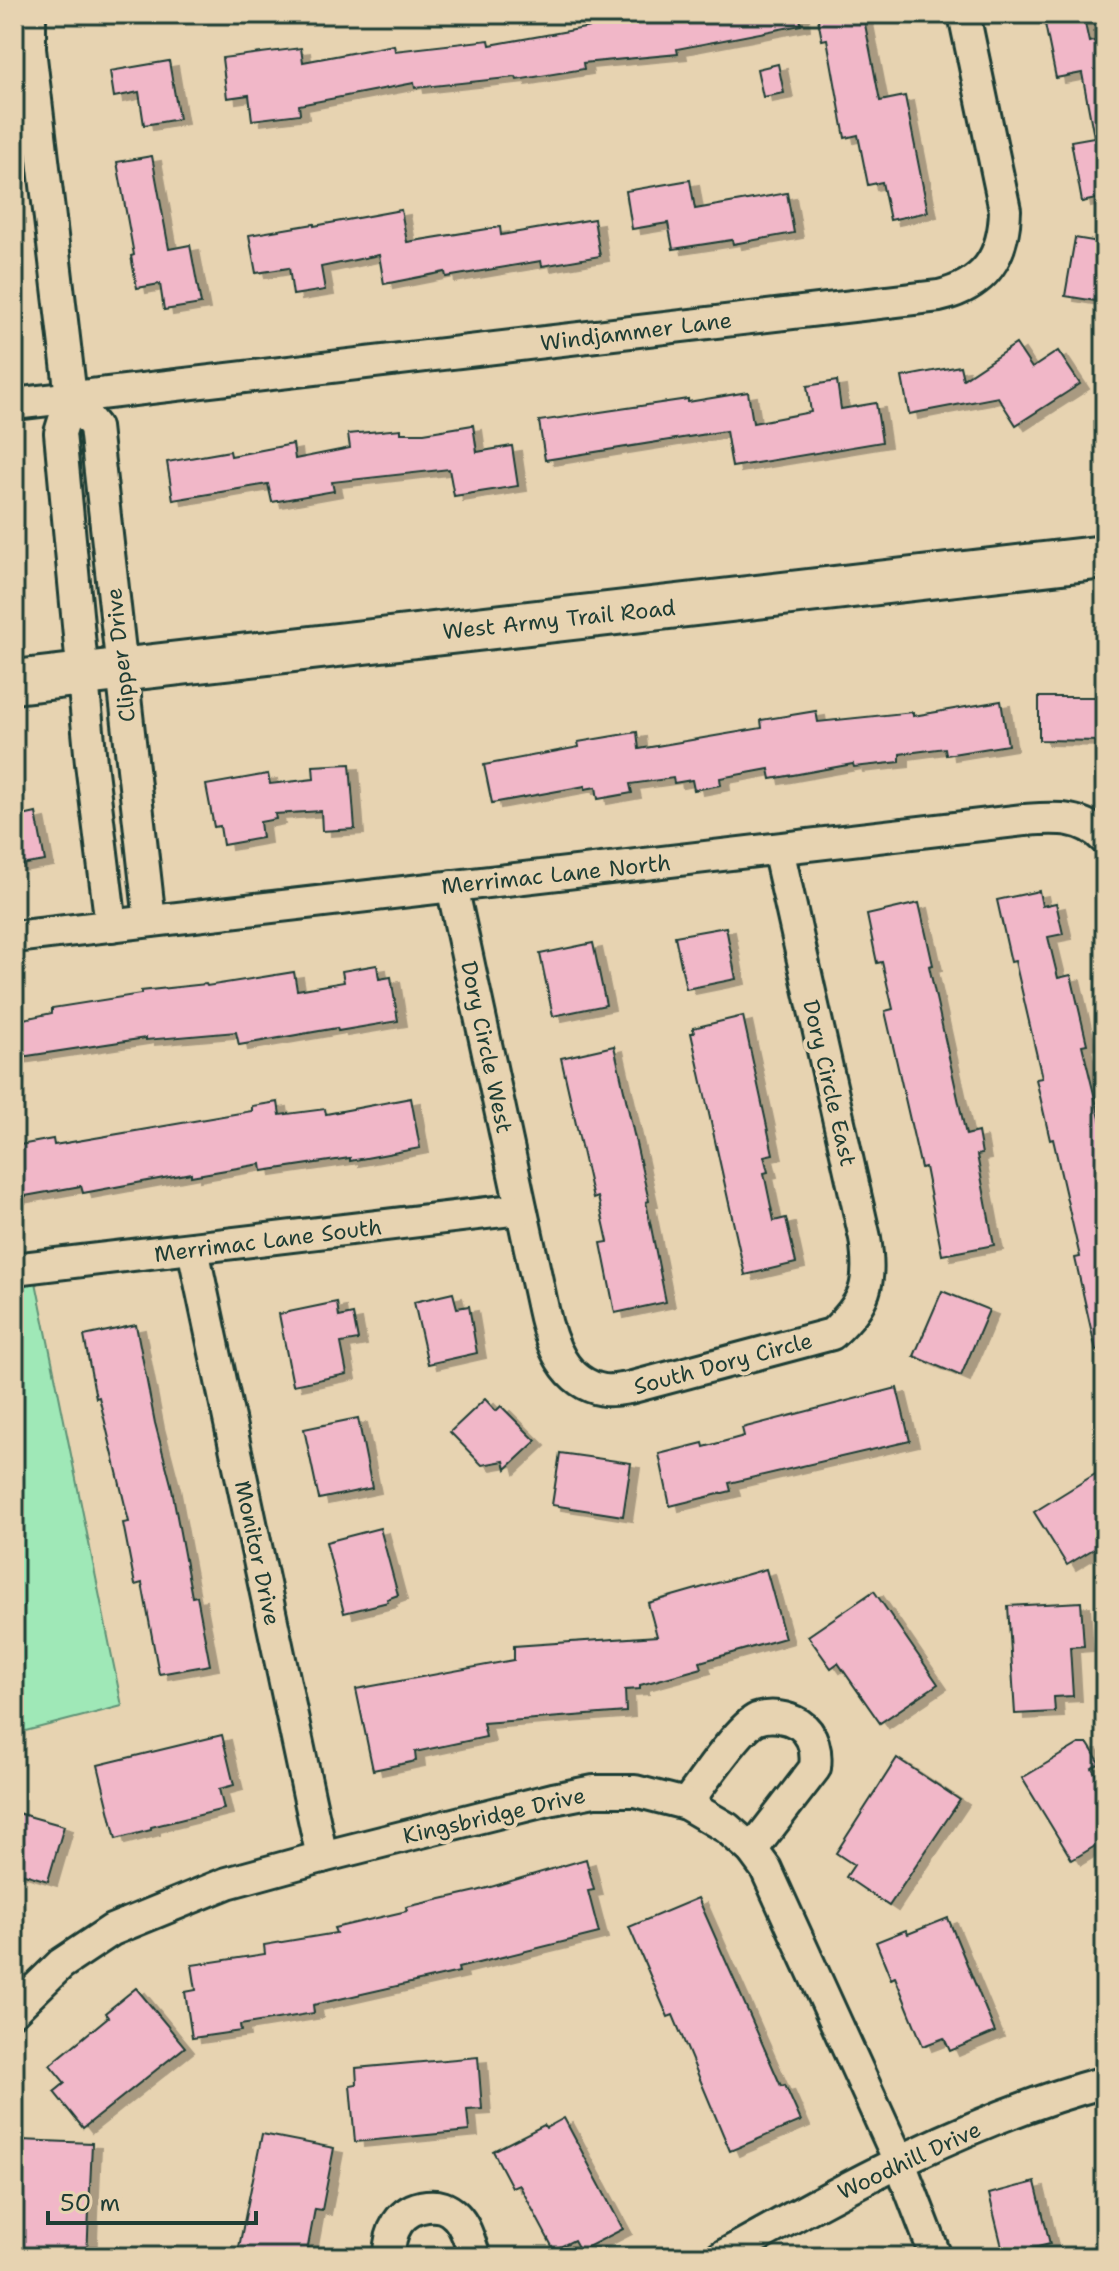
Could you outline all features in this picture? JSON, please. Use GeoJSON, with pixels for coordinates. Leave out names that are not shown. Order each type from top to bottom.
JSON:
{"type":"FeatureCollection","features":[{"type":"Feature","properties":{"kind":"main road","name":"West Army Trail Road"},"geometry":{"type":"LineString","coordinates":[[14,682],[1105,557]]}},
{"type":"Feature","properties":{"kind":"street"},"geometry":{"type":"LineString","coordinates":[[30,14],[30,49],[71,397]]}},
{"type":"Feature","properties":{"kind":"street","name":"Windjammer Lane"},"geometry":{"type":"LineString","coordinates":[[14,404],[939,296],[960,291],[977,281],[989,267],[1004,231],[1005,210],[964,14]]}},
{"type":"Feature","properties":{"kind":"street","name":"Clipper Drive"},"geometry":{"type":"LineString","coordinates":[[71,397],[95,427],[102,671],[91,763],[111,926]]}},
{"type":"Feature","properties":{"kind":"street","name":"Clipper Drive"},"geometry":{"type":"LineString","coordinates":[[102,671],[150,921]]}},
{"type":"Feature","properties":{"kind":"street","name":"Merrimac Lane North"},"geometry":{"type":"LineString","coordinates":[[14,937],[1024,820],[1073,819],[1100,834]]}},
{"type":"Feature","properties":{"kind":"street","name":"Dory Circle East"},"geometry":{"type":"LineString","coordinates":[[778,849],[865,1238],[868,1261],[865,1292],[853,1315]]}},
{"type":"Feature","properties":{"kind":"street","name":"Dory Circle West"},"geometry":{"type":"LineString","coordinates":[[452,886],[521,1209]]}},
{"type":"Feature","properties":{"kind":"street","name":"South Dory Circle"},"geometry":{"type":"LineString","coordinates":[[521,1209],[554,1349],[559,1360],[580,1379],[603,1390],[629,1388],[832,1334],[853,1315]]}},
{"type":"Feature","properties":{"kind":"street","name":"Merrimac Lane South"},"geometry":{"type":"LineString","coordinates":[[14,1269],[521,1209]]}},
{"type":"Feature","properties":{"kind":"street","name":"Monitor Drive"},"geometry":{"type":"LineString","coordinates":[[193,1249],[322,1857]]}},
{"type":"Feature","properties":{"kind":"street"},"geometry":{"type":"LineString","coordinates":[[686,1804],[756,1720],[773,1716],[800,1725],[814,1746],[815,1768],[752,1850]]}},
{"type":"Feature","properties":{"kind":"street","name":"Kingsbridge Drive"},"geometry":{"type":"LineString","coordinates":[[19,1996],[61,1964],[129,1921],[227,1883],[594,1791],[635,1791],[686,1804],[717,1822],[752,1850],[766,1869],[900,2163],[936,2257]]}},
{"type":"Feature","properties":{"kind":"street","name":"Woodhill Drive"},"geometry":{"type":"LineString","coordinates":[[721,2257],[835,2193],[964,2132],[1080,2088],[1105,2082]]}},
{"type":"Feature","properties":{"kind":"street"},"geometry":{"type":"LineString","coordinates":[[389,2257],[389,2242],[394,2227],[406,2212],[438,2205],[458,2218],[475,2257]]}},
{"type":"Feature","properties":{"kind":"green space"},"geometry":{"type":"Polygon","coordinates":[[[36,1282],[122,1706],[14,1734],[14,1285],[36,1282]]]}},
{"type":"Feature","properties":{"kind":"building"},"geometry":{"type":"Polygon","coordinates":[[[695,14],[800,14],[801,25],[677,49],[678,54],[583,63],[584,69],[517,80],[516,77],[415,88],[414,83],[299,105],[300,114],[252,120],[249,95],[227,98],[222,58],[301,48],[303,62],[394,45],[395,51],[489,40],[490,45],[596,26],[695,14]]]}},
{"type":"Feature","properties":{"kind":"building"},"geometry":{"type":"Polygon","coordinates":[[[817,14],[863,14],[880,101],[905,96],[928,212],[890,220],[882,182],[868,185],[858,135],[845,138],[827,39],[822,40],[817,14]]]}},
{"type":"Feature","properties":{"kind":"building"},"geometry":{"type":"Polygon","coordinates":[[[1043,14],[1083,14],[1089,42],[1105,39],[1105,197],[1082,202],[1071,141],[1094,137],[1082,73],[1056,78],[1043,14]]]}},
{"type":"Feature","properties":{"kind":"building"},"geometry":{"type":"Polygon","coordinates":[[[169,61],[179,119],[144,125],[139,92],[114,97],[110,71],[169,61]]]}},
{"type":"Feature","properties":{"kind":"building"},"geometry":{"type":"Polygon","coordinates":[[[778,64],[784,93],[763,97],[757,69],[778,64]]]}},
{"type":"Feature","properties":{"kind":"building"},"geometry":{"type":"Polygon","coordinates":[[[152,156],[169,249],[190,245],[201,304],[164,310],[160,284],[137,288],[117,162],[152,156]]]}},
{"type":"Feature","properties":{"kind":"building"},"geometry":{"type":"Polygon","coordinates":[[[690,180],[695,209],[787,193],[794,233],[733,244],[732,240],[673,249],[668,223],[632,229],[626,191],[690,180]]]}},
{"type":"Feature","properties":{"kind":"building"},"geometry":{"type":"Polygon","coordinates":[[[401,210],[407,242],[500,227],[501,235],[594,219],[600,256],[542,266],[541,261],[446,277],[445,272],[384,284],[379,255],[321,267],[325,290],[293,295],[289,268],[256,273],[249,235],[401,210]]]}},
{"type":"Feature","properties":{"kind":"building"},"geometry":{"type":"Polygon","coordinates":[[[1075,238],[1105,243],[1102,302],[1065,296],[1075,238]]]}},
{"type":"Feature","properties":{"kind":"building"},"geometry":{"type":"Polygon","coordinates":[[[1016,344],[1032,368],[1058,351],[1080,384],[1016,425],[998,397],[909,414],[902,377],[960,366],[963,379],[1016,344]]]}},
{"type":"Feature","properties":{"kind":"building"},"geometry":{"type":"Polygon","coordinates":[[[837,381],[841,409],[876,403],[882,442],[732,467],[726,431],[545,460],[539,421],[748,392],[753,423],[811,412],[807,386],[837,381]]]}},
{"type":"Feature","properties":{"kind":"building"},"geometry":{"type":"Polygon","coordinates":[[[473,425],[477,452],[512,446],[518,486],[454,496],[449,469],[332,482],[334,491],[272,502],[268,484],[173,500],[167,462],[230,451],[231,456],[293,444],[295,459],[350,448],[348,434],[401,429],[401,433],[424,433],[473,425]]]}},
{"type":"Feature","properties":{"kind":"building"},"geometry":{"type":"Polygon","coordinates":[[[1039,697],[1103,697],[1103,741],[1039,740],[1039,697]]]}},
{"type":"Feature","properties":{"kind":"building"},"geometry":{"type":"Polygon","coordinates":[[[1001,701],[1008,745],[946,755],[945,748],[900,754],[900,762],[854,767],[853,764],[771,779],[769,769],[720,778],[721,785],[694,790],[692,780],[674,783],[673,778],[630,784],[632,793],[598,799],[596,787],[585,789],[585,786],[492,803],[484,765],[579,747],[578,742],[637,732],[639,749],[762,728],[761,720],[816,711],[818,722],[913,712],[913,716],[1001,701]]]}},
{"type":"Feature","properties":{"kind":"building"},"geometry":{"type":"Polygon","coordinates":[[[350,764],[355,829],[322,831],[321,811],[275,814],[276,819],[260,822],[262,838],[223,845],[220,826],[214,827],[206,785],[268,774],[270,784],[314,779],[313,766],[350,764]]]}},
{"type":"Feature","properties":{"kind":"building"},"geometry":{"type":"Polygon","coordinates":[[[36,813],[45,861],[14,866],[14,818],[36,813]]]}},
{"type":"Feature","properties":{"kind":"building"},"geometry":{"type":"Polygon","coordinates":[[[1039,891],[1042,906],[1056,903],[1063,934],[1048,937],[1058,978],[1071,975],[1087,1044],[1082,1045],[1105,1139],[1105,1350],[1096,1351],[1075,1258],[1080,1257],[1036,1079],[1042,1078],[1015,961],[1011,962],[997,900],[1039,891]]]}},
{"type":"Feature","properties":{"kind":"building"},"geometry":{"type":"Polygon","coordinates":[[[919,903],[933,965],[929,966],[966,1135],[978,1132],[982,1154],[977,1155],[994,1245],[942,1255],[925,1167],[921,1168],[885,1011],[893,1009],[882,962],[877,963],[867,915],[919,903]]]}},
{"type":"Feature","properties":{"kind":"building"},"geometry":{"type":"Polygon","coordinates":[[[726,927],[736,979],[686,989],[675,936],[726,927]]]}},
{"type":"Feature","properties":{"kind":"building"},"geometry":{"type":"Polygon","coordinates":[[[593,943],[606,1005],[553,1016],[540,954],[593,943]]]}},
{"type":"Feature","properties":{"kind":"building"},"geometry":{"type":"Polygon","coordinates":[[[377,965],[379,979],[391,977],[398,1021],[239,1045],[236,1032],[146,1038],[14,1058],[14,1021],[52,1013],[52,1008],[141,994],[141,991],[207,986],[294,972],[297,990],[344,982],[342,971],[377,965]]]}},
{"type":"Feature","properties":{"kind":"building"},"geometry":{"type":"Polygon","coordinates":[[[743,1016],[773,1154],[764,1156],[768,1172],[764,1173],[774,1221],[786,1218],[796,1263],[745,1275],[691,1033],[694,1033],[693,1028],[743,1016]]]}},
{"type":"Feature","properties":{"kind":"building"},"geometry":{"type":"Polygon","coordinates":[[[614,1046],[649,1201],[646,1202],[666,1302],[615,1313],[601,1243],[608,1242],[598,1197],[593,1199],[561,1058],[614,1046]]]}},
{"type":"Feature","properties":{"kind":"building"},"geometry":{"type":"Polygon","coordinates":[[[411,1098],[420,1148],[350,1161],[350,1158],[262,1171],[261,1164],[83,1193],[81,1186],[14,1198],[14,1146],[53,1139],[54,1145],[252,1111],[252,1106],[278,1102],[280,1115],[325,1109],[326,1114],[411,1098]]]}},
{"type":"Feature","properties":{"kind":"building"},"geometry":{"type":"Polygon","coordinates":[[[942,1291],[989,1310],[961,1376],[914,1356],[942,1291]]]}},
{"type":"Feature","properties":{"kind":"building"},"geometry":{"type":"Polygon","coordinates":[[[453,1293],[457,1308],[469,1306],[477,1353],[428,1364],[414,1302],[453,1293]]]}},
{"type":"Feature","properties":{"kind":"building"},"geometry":{"type":"Polygon","coordinates":[[[337,1302],[339,1317],[353,1314],[358,1340],[341,1343],[347,1374],[293,1385],[279,1314],[337,1302]]]}},
{"type":"Feature","properties":{"kind":"building"},"geometry":{"type":"Polygon","coordinates":[[[136,1325],[192,1597],[197,1596],[210,1665],[159,1674],[142,1583],[135,1585],[123,1523],[129,1522],[99,1397],[96,1398],[84,1336],[136,1325]]]}},
{"type":"Feature","properties":{"kind":"building"},"geometry":{"type":"Polygon","coordinates":[[[897,1388],[910,1441],[729,1483],[731,1491],[670,1506],[659,1454],[703,1443],[704,1447],[744,1436],[742,1428],[897,1388]]]}},
{"type":"Feature","properties":{"kind":"building"},"geometry":{"type":"Polygon","coordinates":[[[485,1399],[496,1411],[501,1406],[536,1441],[506,1469],[504,1461],[482,1465],[450,1432],[485,1399]]]}},
{"type":"Feature","properties":{"kind":"building"},"geometry":{"type":"Polygon","coordinates":[[[358,1418],[372,1488],[319,1499],[304,1429],[358,1418]]]}},
{"type":"Feature","properties":{"kind":"building"},"geometry":{"type":"Polygon","coordinates":[[[560,1453],[631,1463],[623,1516],[552,1505],[560,1453]]]}},
{"type":"Feature","properties":{"kind":"building"},"geometry":{"type":"Polygon","coordinates":[[[1105,1468],[1105,1542],[1067,1565],[1034,1512],[1105,1468]]]}},
{"type":"Feature","properties":{"kind":"building"},"geometry":{"type":"Polygon","coordinates":[[[380,1528],[398,1595],[387,1599],[388,1602],[344,1613],[326,1542],[380,1528]]]}},
{"type":"Feature","properties":{"kind":"building"},"geometry":{"type":"Polygon","coordinates":[[[766,1569],[785,1638],[700,1662],[702,1668],[640,1685],[640,1689],[625,1690],[626,1712],[483,1723],[486,1737],[415,1752],[416,1761],[373,1770],[356,1689],[514,1660],[514,1646],[657,1636],[648,1603],[766,1569]]]}},
{"type":"Feature","properties":{"kind":"building"},"geometry":{"type":"Polygon","coordinates":[[[874,1591],[938,1684],[880,1723],[838,1663],[831,1668],[808,1636],[874,1591]]]}},
{"type":"Feature","properties":{"kind":"building"},"geometry":{"type":"Polygon","coordinates":[[[1081,1602],[1084,1646],[1070,1647],[1073,1696],[1054,1697],[1055,1712],[1015,1714],[1008,1606],[1081,1602]]]}},
{"type":"Feature","properties":{"kind":"building"},"geometry":{"type":"Polygon","coordinates":[[[222,1735],[234,1785],[219,1789],[224,1809],[116,1839],[98,1765],[222,1735]]]}},
{"type":"Feature","properties":{"kind":"building"},"geometry":{"type":"Polygon","coordinates":[[[1079,1744],[1088,1744],[1100,1763],[1092,1768],[1105,1789],[1105,1840],[1072,1860],[1022,1778],[1079,1744]]]}},
{"type":"Feature","properties":{"kind":"building"},"geometry":{"type":"Polygon","coordinates":[[[897,1758],[960,1800],[889,1906],[846,1877],[854,1865],[836,1853],[897,1758]]]}},
{"type":"Feature","properties":{"kind":"building"},"geometry":{"type":"Polygon","coordinates":[[[14,1812],[64,1826],[48,1881],[14,1871],[14,1812]]]}},
{"type":"Feature","properties":{"kind":"building"},"geometry":{"type":"Polygon","coordinates":[[[586,1859],[594,1890],[588,1891],[599,1933],[458,1968],[459,1972],[313,2005],[314,2013],[240,2025],[241,2031],[192,2038],[185,1992],[196,1990],[192,1965],[265,1954],[264,1945],[336,1933],[334,1928],[407,1911],[406,1907],[477,1891],[586,1859]]]}},
{"type":"Feature","properties":{"kind":"building"},"geometry":{"type":"Polygon","coordinates":[[[698,1898],[781,2086],[785,2085],[801,2121],[730,2151],[673,2015],[668,2017],[629,1927],[698,1898]]]}},
{"type":"Feature","properties":{"kind":"building"},"geometry":{"type":"Polygon","coordinates":[[[948,1918],[995,2032],[950,2051],[944,2038],[923,2046],[895,1977],[891,1979],[876,1942],[906,1930],[908,1934],[948,1918]]]}},
{"type":"Feature","properties":{"kind":"building"},"geometry":{"type":"Polygon","coordinates":[[[136,1988],[185,2047],[83,2128],[54,2092],[65,2083],[50,2065],[108,2017],[105,2013],[136,1988]]]}},
{"type":"Feature","properties":{"kind":"building"},"geometry":{"type":"Polygon","coordinates":[[[478,2057],[482,2109],[467,2110],[469,2131],[355,2142],[350,2085],[357,2084],[356,2068],[478,2057]]]}},
{"type":"Feature","properties":{"kind":"building"},"geometry":{"type":"Polygon","coordinates":[[[564,2118],[623,2229],[580,2251],[574,2240],[554,2250],[519,2184],[512,2187],[493,2151],[564,2118]]]}},
{"type":"Feature","properties":{"kind":"building"},"geometry":{"type":"Polygon","coordinates":[[[262,2134],[334,2148],[322,2210],[315,2209],[306,2257],[237,2257],[262,2134]]]}},
{"type":"Feature","properties":{"kind":"building"},"geometry":{"type":"Polygon","coordinates":[[[20,2140],[92,2143],[87,2257],[41,2257],[42,2250],[14,2249],[20,2140]]]}},
{"type":"Feature","properties":{"kind":"building"},"geometry":{"type":"Polygon","coordinates":[[[1035,2182],[1050,2244],[1004,2255],[989,2194],[1035,2182]]]}}]}
